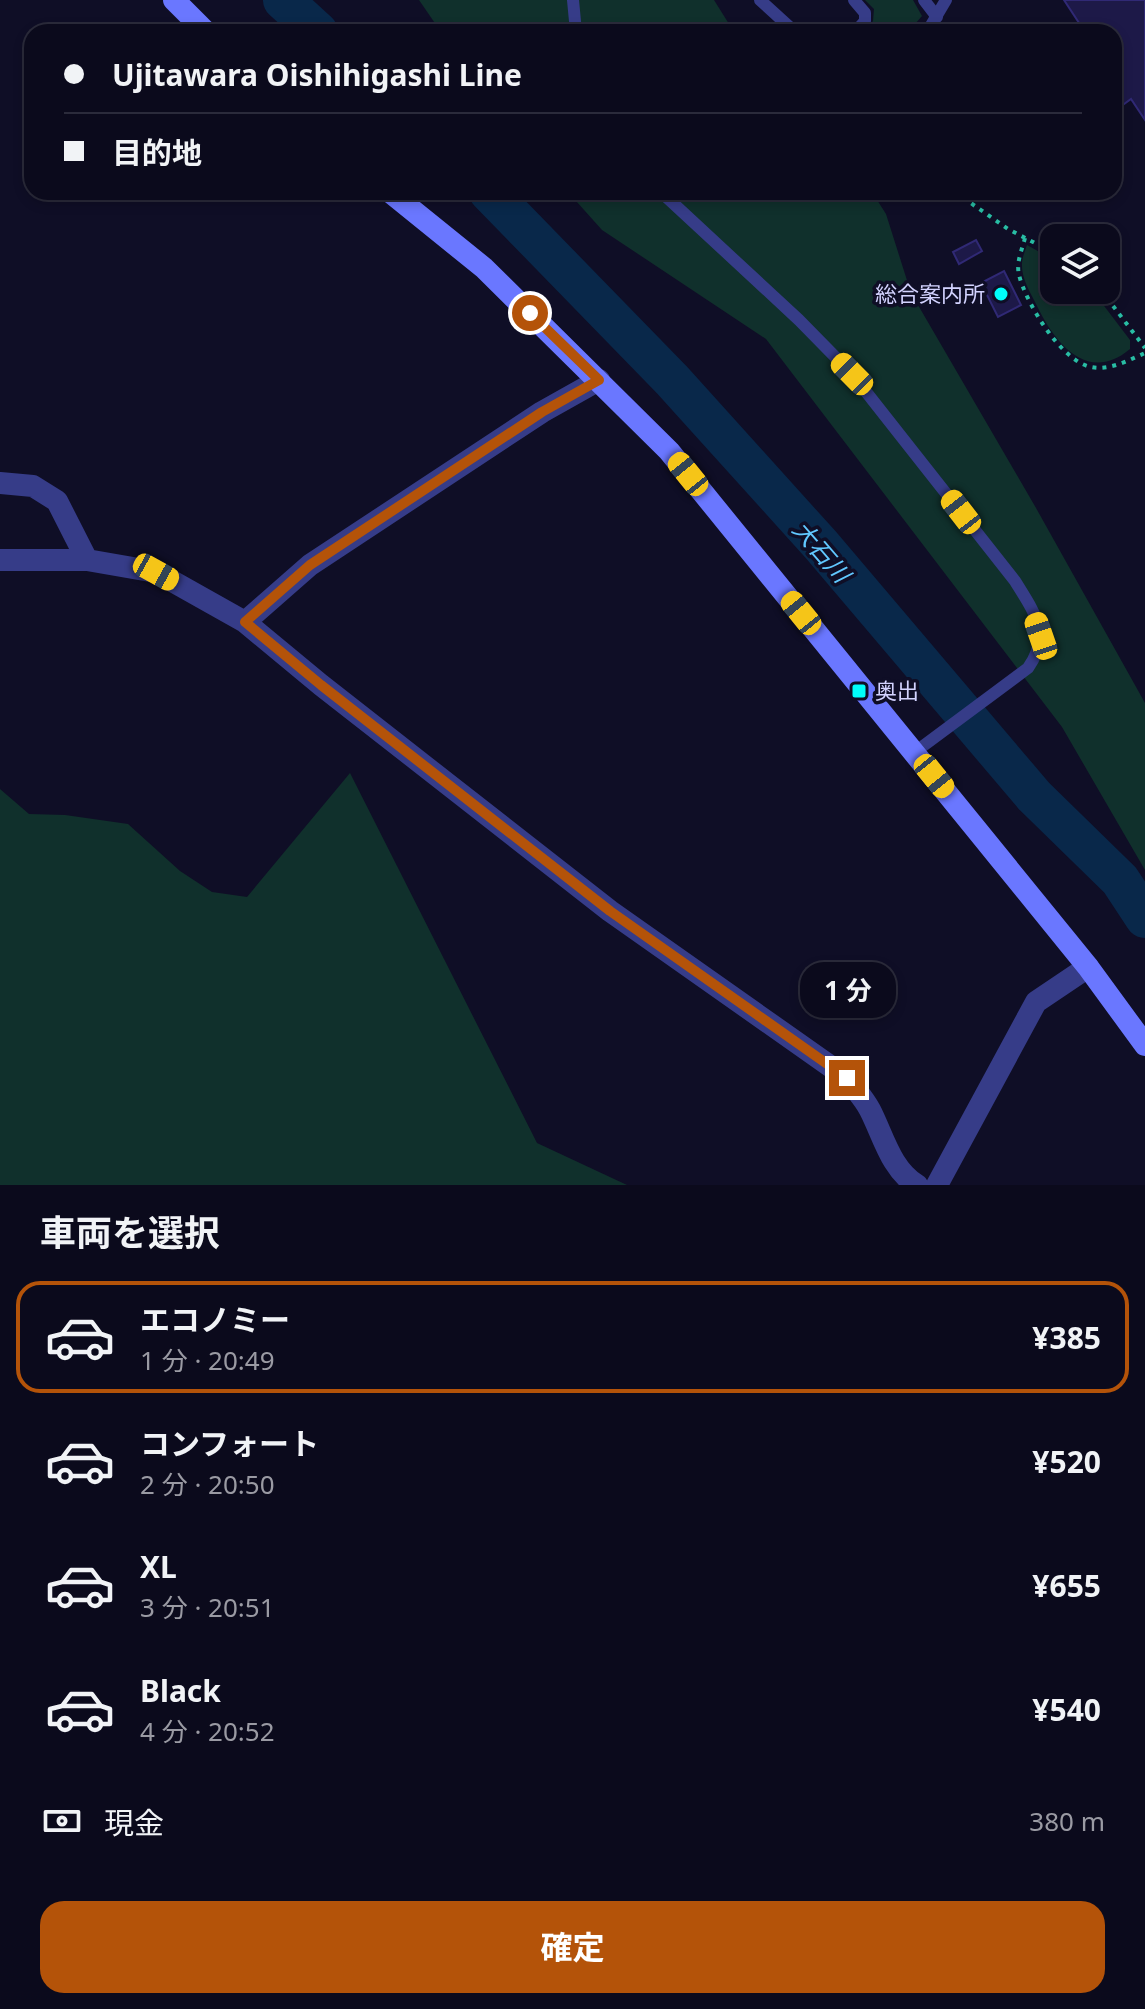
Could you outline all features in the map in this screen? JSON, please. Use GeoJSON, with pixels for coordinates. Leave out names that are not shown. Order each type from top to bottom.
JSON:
{"type":"FeatureCollection","features":[{"type":"Feature","properties":{"kind":"main road"},"geometry":{"type":"LineString","coordinates":[[174,0],[198,24]]}},
{"type":"Feature","properties":{"kind":"main road"},"geometry":{"type":"LineString","coordinates":[[400,200],[484,268],[669,451],[1088,967],[1145,1045]]}},
{"type":"Feature","properties":{"kind":"street"},"geometry":{"type":"LineString","coordinates":[[245,622],[310,565],[542,412],[599,380]]}},
{"type":"Feature","properties":{"kind":"street"},"geometry":{"type":"LineString","coordinates":[[0,483],[33,486],[57,501],[87,560]]}},
{"type":"Feature","properties":{"kind":"street"},"geometry":{"type":"LineString","coordinates":[[0,560],[87,560],[156,572],[245,622],[610,911],[847,1078],[869,1107],[889,1152],[906,1179],[917,1185]]}},
{"type":"Feature","properties":{"kind":"street"},"geometry":{"type":"LineString","coordinates":[[937,1185],[1036,1002],[1088,967]]}},
{"type":"Feature","properties":{"kind":"lane"},"geometry":{"type":"LineString","coordinates":[[573,0],[575,24]]}},
{"type":"Feature","properties":{"kind":"lane"},"geometry":{"type":"LineString","coordinates":[[760,0],[786,24]]}},
{"type":"Feature","properties":{"kind":"lane"},"geometry":{"type":"LineString","coordinates":[[854,0],[865,13],[862,24]]}},
{"type":"Feature","properties":{"kind":"lane"},"geometry":{"type":"LineString","coordinates":[[924,0],[937,17]]}},
{"type":"Feature","properties":{"kind":"lane"},"geometry":{"type":"LineString","coordinates":[[932,24],[946,0]]}},
{"type":"Feature","properties":{"kind":"lane"},"geometry":{"type":"LineString","coordinates":[[670,200],[799,320],[852,374],[1015,581],[1031,608],[1041,636],[1039,653],[1028,668],[915,752]]}},
{"type":"Feature","properties":{"kind":"path"},"geometry":{"type":"LineString","coordinates":[[966,200],[1008,229],[1040,246]]}},
{"type":"Feature","properties":{"kind":"path"},"geometry":{"type":"LineString","coordinates":[[1025,238],[1018,262],[1019,276],[1047,332],[1069,357],[1091,368],[1117,366],[1145,350],[1111,304]]}},
{"type":"Feature","properties":{"kind":"green space"},"geometry":{"type":"Polygon","coordinates":[[[419,0],[714,0],[729,24],[436,24],[419,0]]]}},
{"type":"Feature","properties":{"kind":"green space"},"geometry":{"type":"Polygon","coordinates":[[[865,0],[913,0],[922,16],[915,24],[871,24],[874,9],[865,0]]]}},
{"type":"Feature","properties":{"kind":"green space"},"geometry":{"type":"Polygon","coordinates":[[[575,200],[877,200],[886,214],[911,293],[1145,703],[1145,870],[1062,727],[766,339],[602,230],[575,200]]]}},
{"type":"Feature","properties":{"kind":"green space"},"geometry":{"type":"Polygon","coordinates":[[[1027,245],[1040,252],[1040,304],[1103,304],[1130,340],[1130,349],[1114,359],[1100,362],[1086,361],[1074,354],[1062,344],[1043,318],[1024,279],[1022,261],[1027,245]]]}},
{"type":"Feature","properties":{"kind":"green space"},"geometry":{"type":"Polygon","coordinates":[[[350,773],[537,1143],[627,1185],[0,1185],[0,789],[29,814],[65,815],[128,824],[180,871],[212,892],[247,897],[350,773]]]}},
{"type":"Feature","properties":{"kind":"building"},"geometry":{"type":"Polygon","coordinates":[[[1064,0],[1145,0],[1145,120],[1131,99],[1122,106],[1122,24],[1080,24],[1064,0]]]}},
{"type":"Feature","properties":{"kind":"building"},"geometry":{"type":"Polygon","coordinates":[[[976,240],[982,251],[959,264],[953,252],[976,240]]]}},
{"type":"Feature","properties":{"kind":"building","name":"総合案内所"},"geometry":{"type":"Polygon","coordinates":[[[1004,271],[1021,305],[998,317],[981,283],[1004,271]]]}},
{"type":"Feature","properties":{"kind":"waterway","name":"大石川"},"geometry":{"type":"LineString","coordinates":[[283,0],[309,24]]}},
{"type":"Feature","properties":{"kind":"waterway","name":"大石川"},"geometry":{"type":"LineString","coordinates":[[497,200],[672,380],[821,545],[1034,796],[1120,880],[1145,918]]}},
{"type":"Feature","properties":{"kind":"place","name":"総合案内所"},"geometry":{"type":"Point","coordinates":[1001,294]}},
{"type":"Feature","properties":{"kind":"place","name":"奥出"},"geometry":{"type":"Point","coordinates":[859,691]}},
{"type":"Feature","properties":{"kind":"route"},"geometry":{"type":"LineString","coordinates":[[530,313],[599,380],[542,412],[310,565],[245,622],[610,911],[847,1078]]}}]}
